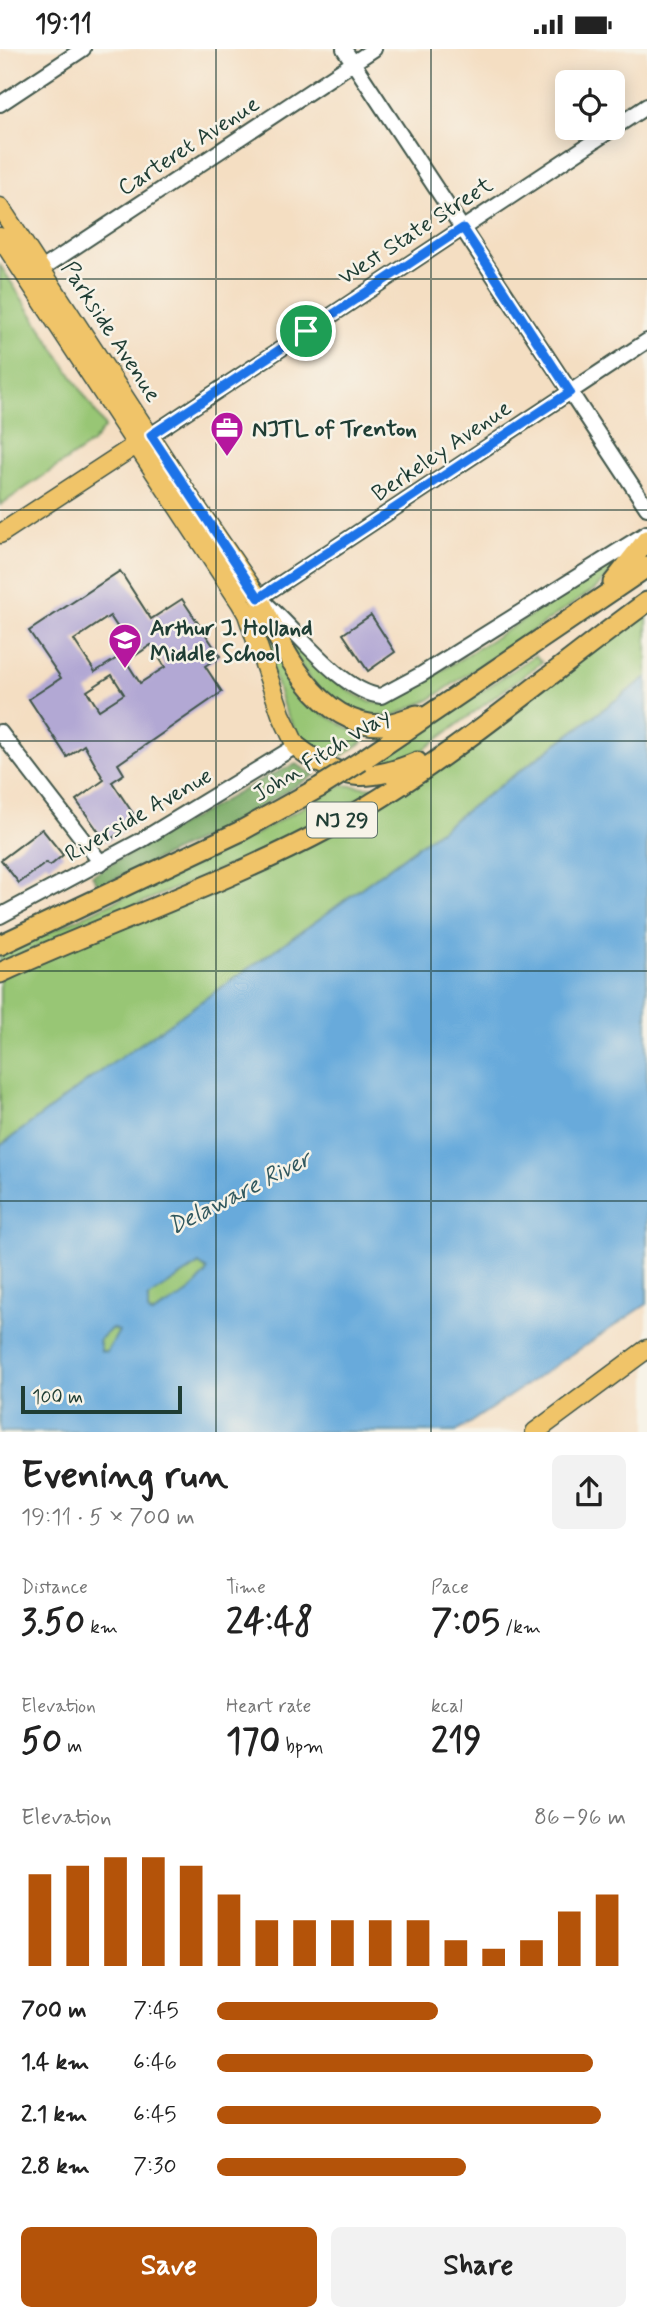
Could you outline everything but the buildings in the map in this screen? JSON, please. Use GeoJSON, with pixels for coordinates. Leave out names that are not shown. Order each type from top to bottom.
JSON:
{"type":"FeatureCollection","features":[{"type":"Feature","properties":{"kind":"highway"},"geometry":{"type":"LineString","coordinates":[[599,600],[647,540]]}},
{"type":"Feature","properties":{"kind":"highway","name":"John Fitch Way"},"geometry":{"type":"LineString","coordinates":[[0,946],[239,832],[320,787],[647,567]]}},
{"type":"Feature","properties":{"kind":"highway"},"geometry":{"type":"LineString","coordinates":[[259,598],[274,631],[292,660],[311,688],[335,712],[359,722],[382,725],[442,706]]}},
{"type":"Feature","properties":{"kind":"highway","name":"NJ 29"},"geometry":{"type":"LineString","coordinates":[[0,973],[235,873],[332,826],[373,802],[434,760],[647,602]]}},
{"type":"Feature","properties":{"kind":"highway"},"geometry":{"type":"LineString","coordinates":[[296,746],[327,768],[356,776],[389,774],[417,762],[517,699]]}},
{"type":"Feature","properties":{"kind":"highway"},"geometry":{"type":"LineString","coordinates":[[0,936],[77,909]]}},
{"type":"Feature","properties":{"kind":"main road","name":"Parkside Avenue"},"geometry":{"type":"LineString","coordinates":[[0,207],[34,274],[144,440],[259,598]]}},
{"type":"Feature","properties":{"kind":"main road","name":"Parkside Avenue"},"geometry":{"type":"LineString","coordinates":[[0,237],[34,274]]}},
{"type":"Feature","properties":{"kind":"main road","name":"Parkside Avenue"},"geometry":{"type":"LineString","coordinates":[[144,440],[243,608],[281,714],[296,746]]}},
{"type":"Feature","properties":{"kind":"main road","name":"West State Street"},"geometry":{"type":"LineString","coordinates":[[0,534],[144,440]]}},
{"type":"Feature","properties":{"kind":"main road"},"geometry":{"type":"LineString","coordinates":[[535,1432],[647,1349]]}},
{"type":"Feature","properties":{"kind":"street"},"geometry":{"type":"LineString","coordinates":[[0,104],[83,49]]}},
{"type":"Feature","properties":{"kind":"street"},"geometry":{"type":"LineString","coordinates":[[344,49],[647,508]]}},
{"type":"Feature","properties":{"kind":"street","name":"Carteret Avenue"},"geometry":{"type":"LineString","coordinates":[[34,274],[374,49]]}},
{"type":"Feature","properties":{"kind":"street","name":"West State Street"},"geometry":{"type":"LineString","coordinates":[[144,440],[647,106]]}},
{"type":"Feature","properties":{"kind":"street","name":"Berkeley Avenue"},"geometry":{"type":"LineString","coordinates":[[259,598],[647,341]]}},
{"type":"Feature","properties":{"kind":"street","name":"Parkside Avenue"},"geometry":{"type":"LineString","coordinates":[[259,598],[358,689],[377,696],[387,695],[647,533]]}},
{"type":"Feature","properties":{"kind":"street"},"geometry":{"type":"LineString","coordinates":[[0,732],[101,863]]}},
{"type":"Feature","properties":{"kind":"street","name":"Riverside Avenue"},"geometry":{"type":"LineString","coordinates":[[0,916],[101,863],[296,746]]}},
{"type":"Feature","properties":{"kind":"green space"},"geometry":{"type":"Polygon","coordinates":[[[0,265],[105,427],[92,443],[0,505],[0,265]]]}},
{"type":"Feature","properties":{"kind":"green space"},"geometry":{"type":"Polygon","coordinates":[[[629,554],[595,589],[429,700],[393,716],[364,716],[339,707],[310,680],[276,624],[349,691],[370,702],[388,704],[629,554]]]}},
{"type":"Feature","properties":{"kind":"green space"},"geometry":{"type":"Polygon","coordinates":[[[647,602],[647,677],[322,917],[0,1146],[0,973],[332,826],[647,602]]]}},
{"type":"Feature","properties":{"kind":"green space"},"geometry":{"type":"Polygon","coordinates":[[[258,624],[263,626],[301,689],[320,712],[361,735],[363,742],[331,763],[301,741],[284,708],[258,624]]]}},
{"type":"Feature","properties":{"kind":"green space"},"geometry":{"type":"Polygon","coordinates":[[[535,655],[542,662],[407,762],[366,770],[535,655]]]}},
{"type":"Feature","properties":{"kind":"green space"},"geometry":{"type":"Polygon","coordinates":[[[296,764],[315,775],[214,833],[99,886],[92,875],[266,777],[296,764]]]}},
{"type":"Feature","properties":{"kind":"green space"},"geometry":{"type":"Polygon","coordinates":[[[342,785],[376,788],[302,831],[242,860],[0,963],[0,955],[242,842],[342,785]]]}},
{"type":"Feature","properties":{"kind":"green space"},"geometry":{"type":"Polygon","coordinates":[[[199,1264],[207,1270],[206,1274],[188,1294],[152,1314],[148,1312],[148,1298],[199,1264]]]}},
{"type":"Feature","properties":{"kind":"green space"},"geometry":{"type":"Polygon","coordinates":[[[112,1328],[119,1331],[107,1353],[101,1350],[99,1340],[112,1328]]]}},
{"type":"Feature","properties":{"kind":"water","name":"Delaware River"},"geometry":{"type":"Polygon","coordinates":[[[647,677],[647,1304],[456,1432],[0,1432],[0,1146],[90,1079],[322,917],[647,677]],[[199,1264],[148,1298],[148,1312],[152,1314],[187,1294],[206,1274],[207,1270],[199,1264]],[[112,1328],[99,1340],[101,1351],[107,1352],[119,1331],[112,1328]]]}},
{"type":"Feature","properties":{"kind":"place","name":"NJTL of Trenton"},"geometry":{"type":"Point","coordinates":[227,458]}},
{"type":"Feature","properties":{"kind":"place","name":"Arthur J. Holland Middle School"},"geometry":{"type":"Point","coordinates":[125,670]}},
{"type":"Feature","properties":{"kind":"route"},"geometry":{"type":"LineString","coordinates":[[463,228],[570,392],[259,598],[151,435],[306,331],[463,228]]}}]}
